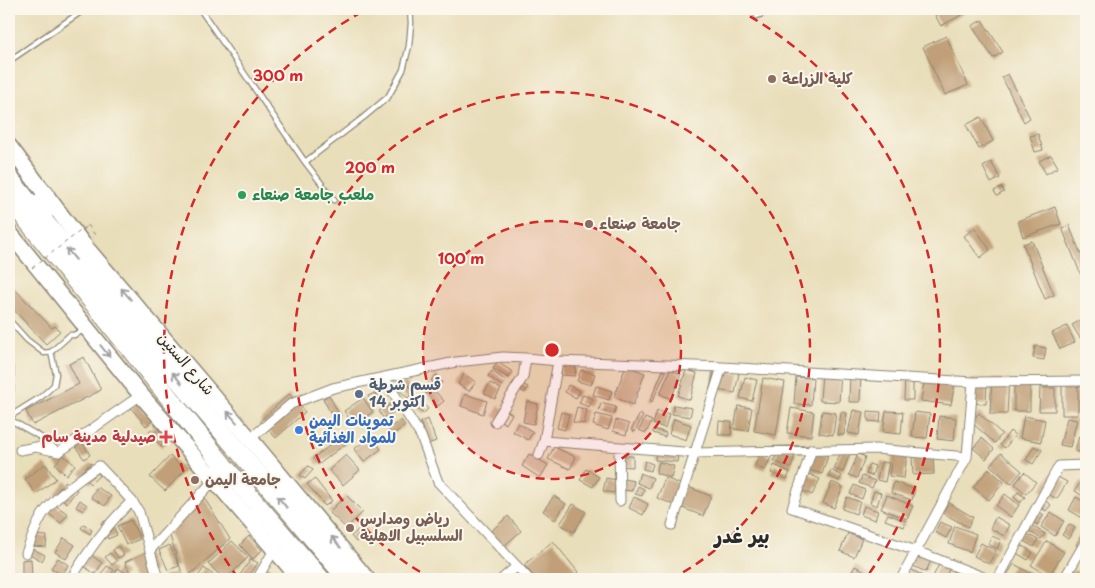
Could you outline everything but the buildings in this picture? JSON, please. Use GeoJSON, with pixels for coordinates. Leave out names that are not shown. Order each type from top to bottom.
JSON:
{"type":"FeatureCollection","features":[{"type":"Feature","properties":{"kind":"highway","name":"شارع الستين"},"geometry":{"type":"LineString","coordinates":[[9,178],[43,220],[255,458],[347,579]]}},
{"type":"Feature","properties":{"kind":"highway"},"geometry":{"type":"LineString","coordinates":[[43,220],[45,194]]}},
{"type":"Feature","properties":{"kind":"highway"},"geometry":{"type":"LineString","coordinates":[[9,198],[219,473],[321,579]]}},
{"type":"Feature","properties":{"kind":"main road","name":"شارع الستين"},"geometry":{"type":"LineString","coordinates":[[9,146],[83,244],[250,439],[255,458],[367,579]]}},
{"type":"Feature","properties":{"kind":"main road"},"geometry":{"type":"LineString","coordinates":[[11,239],[141,395],[219,473],[274,550],[300,579]]}},
{"type":"Feature","properties":{"kind":"street"},"geometry":{"type":"LineString","coordinates":[[250,439],[290,404],[333,388],[456,362],[503,357],[722,367],[973,382],[1086,381]]}},
{"type":"Feature","properties":{"kind":"street"},"geometry":{"type":"LineString","coordinates":[[495,422],[523,377],[526,358]]}},
{"type":"Feature","properties":{"kind":"street"},"geometry":{"type":"LineString","coordinates":[[539,455],[544,441],[558,361]]}},
{"type":"Feature","properties":{"kind":"street"},"geometry":{"type":"LineString","coordinates":[[672,525],[722,367]]}},
{"type":"Feature","properties":{"kind":"street"},"geometry":{"type":"LineString","coordinates":[[384,378],[421,436],[438,482],[529,579]]}},
{"type":"Feature","properties":{"kind":"street"},"geometry":{"type":"LineString","coordinates":[[901,579],[967,457],[973,382]]}},
{"type":"Feature","properties":{"kind":"street"},"geometry":{"type":"LineString","coordinates":[[20,450],[36,447],[59,452],[141,395]]}},
{"type":"Feature","properties":{"kind":"street"},"geometry":{"type":"LineString","coordinates":[[544,441],[696,453],[876,449],[967,457]]}},
{"type":"Feature","properties":{"kind":"street"},"geometry":{"type":"LineString","coordinates":[[619,447],[620,501]]}},
{"type":"Feature","properties":{"kind":"street"},"geometry":{"type":"LineString","coordinates":[[812,449],[792,508],[916,551],[988,579]]}},
{"type":"Feature","properties":{"kind":"street"},"geometry":{"type":"LineString","coordinates":[[998,579],[1059,466],[1086,465]]}},
{"type":"Feature","properties":{"kind":"street"},"geometry":{"type":"LineString","coordinates":[[26,553],[46,510],[72,485],[98,466],[132,501],[139,512],[158,579]]}},
{"type":"Feature","properties":{"kind":"street"},"geometry":{"type":"LineString","coordinates":[[150,550],[219,473]]}},
{"type":"Feature","properties":{"kind":"street"},"geometry":{"type":"LineString","coordinates":[[71,579],[117,515],[132,501]]}},
{"type":"Feature","properties":{"kind":"street"},"geometry":{"type":"LineString","coordinates":[[1064,579],[1086,541]]}},
{"type":"Feature","properties":{"kind":"street"},"geometry":{"type":"LineString","coordinates":[[257,579],[274,550]]}},
{"type":"Feature","properties":{"kind":"street"},"geometry":{"type":"LineString","coordinates":[[502,579],[517,566]]}},
{"type":"Feature","properties":{"kind":"lane"},"geometry":{"type":"LineString","coordinates":[[9,61],[85,9]]}},
{"type":"Feature","properties":{"kind":"lane"},"geometry":{"type":"LineString","coordinates":[[200,9],[305,162],[334,200]]}},
{"type":"Feature","properties":{"kind":"lane"},"geometry":{"type":"LineString","coordinates":[[305,162],[388,97],[403,70],[409,46],[410,9]]}},
{"type":"Feature","properties":{"kind":"lane"},"geometry":{"type":"LineString","coordinates":[[757,16],[773,9]]}},
{"type":"Feature","properties":{"kind":"lane"},"geometry":{"type":"LineString","coordinates":[[9,320],[27,340],[44,353],[51,352],[70,335],[74,335],[87,328]]}},
{"type":"Feature","properties":{"kind":"lane"},"geometry":{"type":"LineString","coordinates":[[51,352],[56,374],[54,386],[9,418],[42,438],[59,452]]}},
{"type":"Feature","properties":{"kind":"path"},"geometry":{"type":"LineString","coordinates":[[32,268],[88,225],[95,235]]}},
{"type":"Feature","properties":{"kind":"place","name":"كلية الزراعة"},"geometry":{"type":"Point","coordinates":[772,79]}},
{"type":"Feature","properties":{"kind":"place","name":"ملعب جامعة صنعاء"},"geometry":{"type":"Point","coordinates":[242,195]}},
{"type":"Feature","properties":{"kind":"place","name":"جامعة صنعاء"},"geometry":{"type":"Point","coordinates":[589,224]}},
{"type":"Feature","properties":{"kind":"place","name":"قسم شرطة 14 اكتوبر"},"geometry":{"type":"Point","coordinates":[359,394]}},
{"type":"Feature","properties":{"kind":"place","name":"تموينات اليمن للمواد الغذائية"},"geometry":{"type":"Point","coordinates":[299,430]}},
{"type":"Feature","properties":{"kind":"place","name":"صيدلية مدينة سام"},"geometry":{"type":"Point","coordinates":[166,437]}},
{"type":"Feature","properties":{"kind":"place","name":"جامعة اليمن"},"geometry":{"type":"Point","coordinates":[195,480]}},
{"type":"Feature","properties":{"kind":"place","name":"رياض ومدارس السلسبيل الاهلية"},"geometry":{"type":"Point","coordinates":[350,528]}},
{"type":"Feature","properties":{"kind":"district","name":"بير غدر"},"geometry":{"type":"Point","coordinates":[742,536]}}]}
